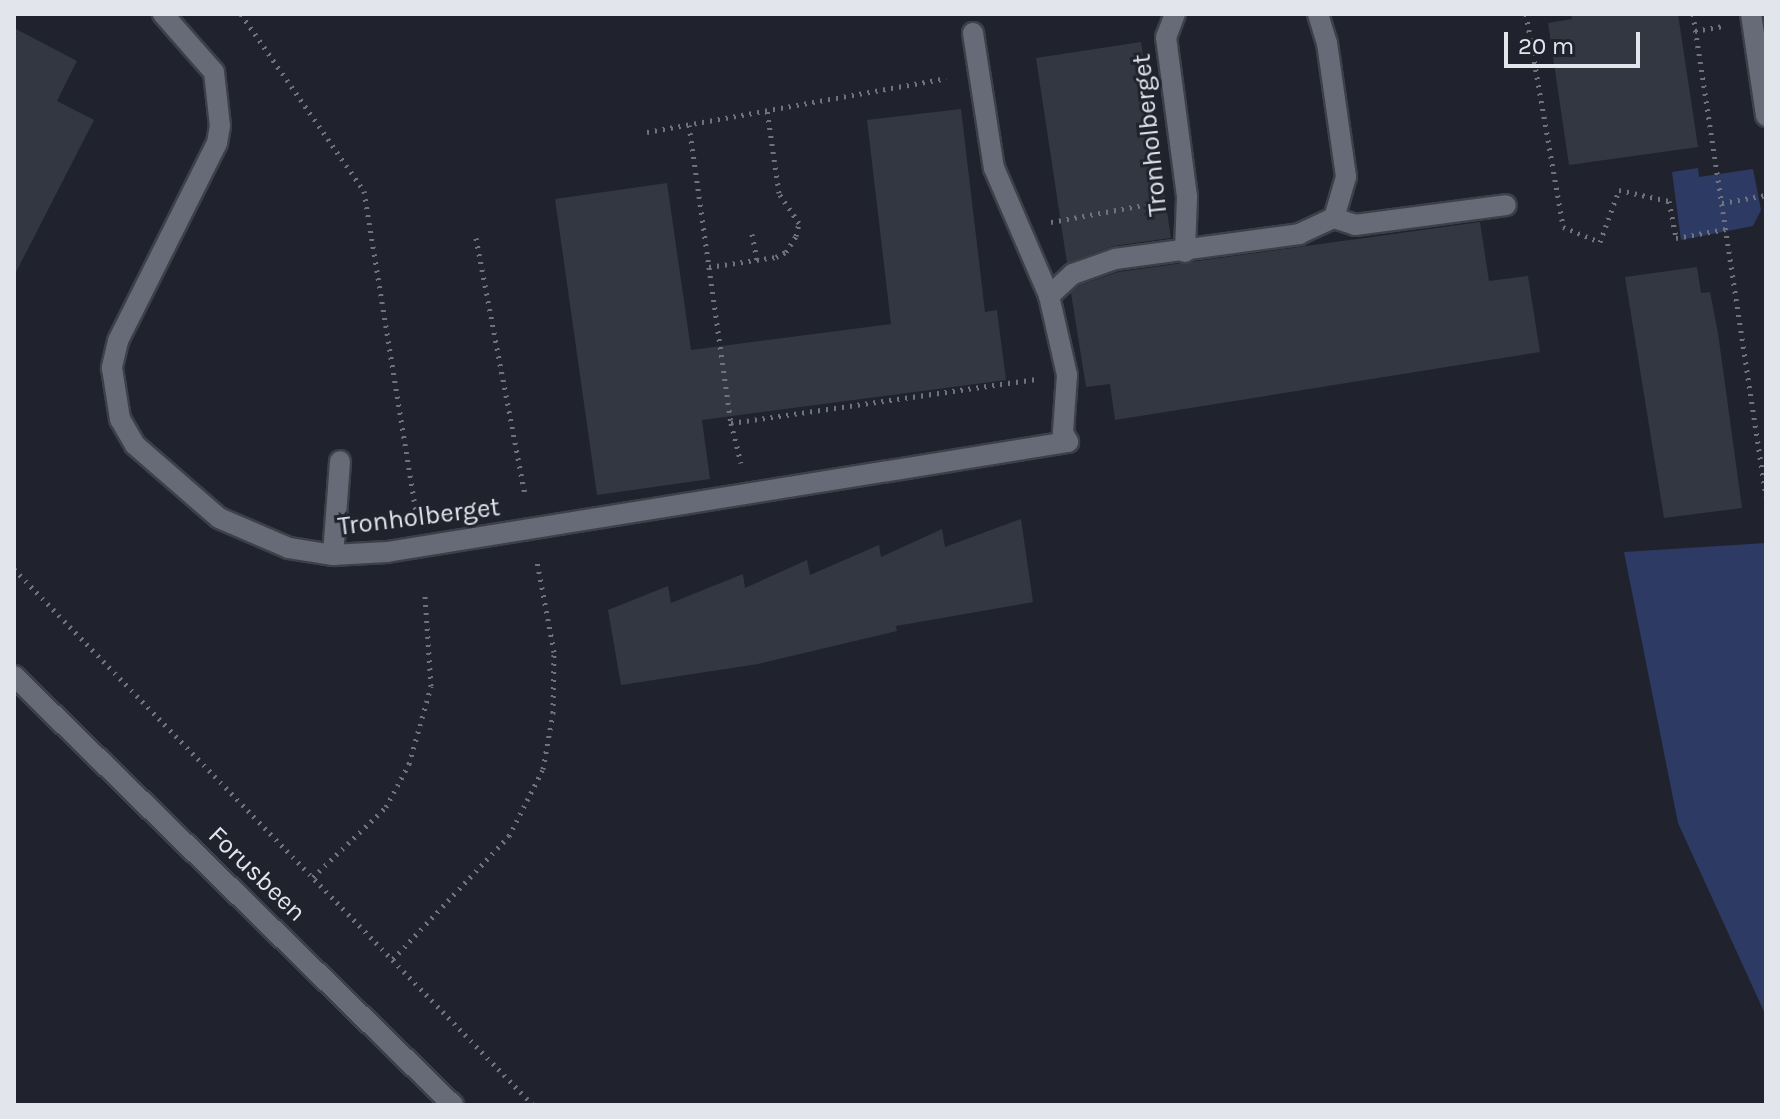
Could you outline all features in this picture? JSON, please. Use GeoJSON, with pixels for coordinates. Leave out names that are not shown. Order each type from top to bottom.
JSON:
{"type":"FeatureCollection","features":[{"type":"Feature","properties":{"kind":"street","name":"Tronholberget"},"geometry":{"type":"LineString","coordinates":[[163,14],[214,72],[220,126],[217,143],[118,341],[112,368],[120,419],[135,445],[219,518],[278,544],[333,555],[387,552],[1068,442],[1063,432],[1067,375],[1049,296],[994,168],[973,33]]}},
{"type":"Feature","properties":{"kind":"street","name":"Tronholberget"},"geometry":{"type":"LineString","coordinates":[[1175,14],[1166,37],[1187,197],[1185,252]]}},
{"type":"Feature","properties":{"kind":"street"},"geometry":{"type":"LineString","coordinates":[[1318,14],[1327,43],[1346,177],[1334,218],[1355,225],[1506,205]]}},
{"type":"Feature","properties":{"kind":"street"},"geometry":{"type":"LineString","coordinates":[[1751,14],[1766,116]]}},
{"type":"Feature","properties":{"kind":"street","name":"Tronholberget"},"geometry":{"type":"LineString","coordinates":[[1049,296],[1073,274],[1115,259],[1185,252],[1299,234],[1334,218]]}},
{"type":"Feature","properties":{"kind":"street"},"geometry":{"type":"LineString","coordinates":[[333,555],[340,461]]}},
{"type":"Feature","properties":{"kind":"street","name":"Forusbeen"},"geometry":{"type":"LineString","coordinates":[[17,677],[453,1105]]}},
{"type":"Feature","properties":{"kind":"path"},"geometry":{"type":"LineString","coordinates":[[241,14],[364,191],[416,512]]}},
{"type":"Feature","properties":{"kind":"path"},"geometry":{"type":"LineString","coordinates":[[1526,14],[1563,227],[1600,242],[1619,190],[1669,201],[1676,238],[1726,229]]}},
{"type":"Feature","properties":{"kind":"path"},"geometry":{"type":"LineString","coordinates":[[1693,14],[1766,497]]}},
{"type":"Feature","properties":{"kind":"path"},"geometry":{"type":"LineString","coordinates":[[647,132],[980,72]]}},
{"type":"Feature","properties":{"kind":"path"},"geometry":{"type":"LineString","coordinates":[[709,267],[786,252],[799,223],[779,193],[767,110]]}},
{"type":"Feature","properties":{"kind":"path"},"geometry":{"type":"LineString","coordinates":[[689,125],[731,423],[743,469],[733,471]]}},
{"type":"Feature","properties":{"kind":"path"},"geometry":{"type":"LineString","coordinates":[[1722,203],[1766,195]]}},
{"type":"Feature","properties":{"kind":"path"},"geometry":{"type":"LineString","coordinates":[[1018,227],[1187,197]]}},
{"type":"Feature","properties":{"kind":"path"},"geometry":{"type":"LineString","coordinates":[[752,234],[757,260]]}},
{"type":"Feature","properties":{"kind":"path"},"geometry":{"type":"LineString","coordinates":[[476,238],[531,529]]}},
{"type":"Feature","properties":{"kind":"path"},"geometry":{"type":"LineString","coordinates":[[731,423],[1067,375]]}},
{"type":"Feature","properties":{"kind":"path"},"geometry":{"type":"LineString","coordinates":[[393,959],[509,836],[543,769],[553,713],[554,652],[536,556]]}},
{"type":"Feature","properties":{"kind":"path"},"geometry":{"type":"LineString","coordinates":[[14,569],[533,1105]]}},
{"type":"Feature","properties":{"kind":"path"},"geometry":{"type":"LineString","coordinates":[[313,877],[386,807],[409,764],[431,686],[425,596]]}},
{"type":"Feature","properties":{"kind":"shaded area"},"geometry":{"type":"Polygon","coordinates":[[[1698,168],[1699,177],[1753,169],[1761,210],[1753,226],[1681,240],[1672,172],[1698,168]]]}},
{"type":"Feature","properties":{"kind":"shaded area"},"geometry":{"type":"Polygon","coordinates":[[[1766,543],[1766,1016],[1678,823],[1624,552],[1766,543]]]}},
{"type":"Feature","properties":{"kind":"building"},"geometry":{"type":"Polygon","coordinates":[[[1571,14],[1678,14],[1698,147],[1569,165],[1548,23],[1572,19],[1571,14]]]}},
{"type":"Feature","properties":{"kind":"building"},"geometry":{"type":"Polygon","coordinates":[[[14,28],[77,61],[57,101],[94,120],[14,276],[14,28]]]}},
{"type":"Feature","properties":{"kind":"building"},"geometry":{"type":"Polygon","coordinates":[[[1141,42],[1171,238],[1113,246],[1067,263],[1036,58],[1141,42]]]}},
{"type":"Feature","properties":{"kind":"building"},"geometry":{"type":"Polygon","coordinates":[[[961,109],[985,312],[997,310],[1006,380],[702,420],[710,479],[597,495],[555,199],[667,183],[691,350],[891,324],[867,120],[961,109]]]}},
{"type":"Feature","properties":{"kind":"building"},"geometry":{"type":"Polygon","coordinates":[[[1480,222],[1489,281],[1528,276],[1540,352],[1115,420],[1110,384],[1086,387],[1071,293],[1080,285],[1118,272],[1480,222]]]}},
{"type":"Feature","properties":{"kind":"building"},"geometry":{"type":"Polygon","coordinates":[[[1697,267],[1701,293],[1710,292],[1718,333],[1742,508],[1664,518],[1625,277],[1697,267]]]}},
{"type":"Feature","properties":{"kind":"building"},"geometry":{"type":"Polygon","coordinates":[[[1021,519],[1033,602],[896,626],[897,631],[758,664],[621,685],[608,610],[668,586],[671,603],[743,574],[745,588],[807,560],[810,575],[879,545],[881,557],[942,529],[945,547],[1021,519]]]}}]}
